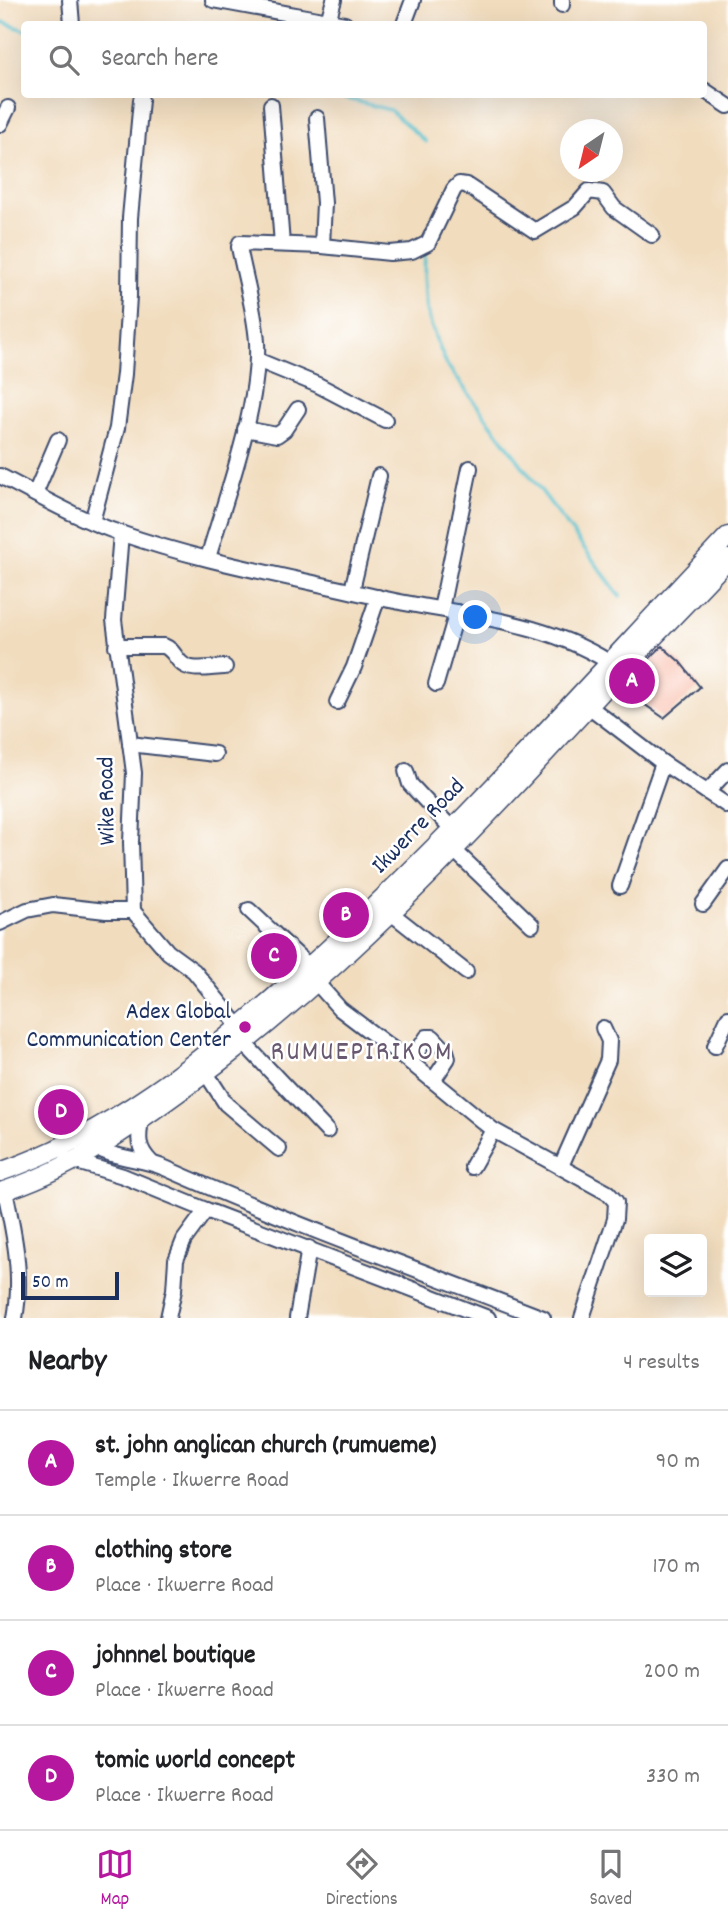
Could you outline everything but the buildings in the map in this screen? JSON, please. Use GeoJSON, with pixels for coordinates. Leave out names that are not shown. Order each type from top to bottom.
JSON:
{"type":"FeatureCollection","features":[{"type":"Feature","properties":{"kind":"main road","name":"Ikwerre Road"},"geometry":{"type":"LineString","coordinates":[[3,1191],[104,1148],[206,1073],[242,1036],[313,974],[391,914],[454,850],[728,536]]}},
{"type":"Feature","properties":{"kind":"main road","name":"Ikwerre Road"},"geometry":{"type":"LineString","coordinates":[[616,667],[726,564]]}},
{"type":"Feature","properties":{"kind":"main road","name":"Ikwerre Road"},"geometry":{"type":"LineString","coordinates":[[313,974],[452,829],[583,702]]}},
{"type":"Feature","properties":{"kind":"main road","name":"Ikwerre Road"},"geometry":{"type":"LineString","coordinates":[[0,1172],[51,1152],[119,1116],[242,1036]]}},
{"type":"Feature","properties":{"kind":"street"},"geometry":{"type":"LineString","coordinates":[[70,0],[72,21]]}},
{"type":"Feature","properties":{"kind":"street"},"geometry":{"type":"LineString","coordinates":[[213,0],[328,21],[334,0]]}},
{"type":"Feature","properties":{"kind":"street"},"geometry":{"type":"LineString","coordinates":[[405,21],[413,0]]}},
{"type":"Feature","properties":{"kind":"street"},"geometry":{"type":"LineString","coordinates":[[707,92],[728,106]]}},
{"type":"Feature","properties":{"kind":"street"},"geometry":{"type":"LineString","coordinates":[[92,522],[117,428],[124,374],[130,218],[141,100]]}},
{"type":"Feature","properties":{"kind":"street"},"geometry":{"type":"LineString","coordinates":[[271,105],[282,244]]}},
{"type":"Feature","properties":{"kind":"street"},"geometry":{"type":"LineString","coordinates":[[0,124],[8,108]]}},
{"type":"Feature","properties":{"kind":"street"},"geometry":{"type":"LineString","coordinates":[[317,118],[324,203],[322,246]]}},
{"type":"Feature","properties":{"kind":"street"},"geometry":{"type":"LineString","coordinates":[[208,558],[245,429],[257,360],[257,340],[239,244],[322,246],[390,253],[412,251],[428,243],[454,189],[459,184],[466,185],[535,231],[575,207],[589,191],[603,193],[614,208],[652,235]]}},
{"type":"Feature","properties":{"kind":"street"},"geometry":{"type":"LineString","coordinates":[[257,360],[318,385],[385,421]]}},
{"type":"Feature","properties":{"kind":"street"},"geometry":{"type":"LineString","coordinates":[[245,429],[277,435],[284,430],[298,409]]}},
{"type":"Feature","properties":{"kind":"street"},"geometry":{"type":"LineString","coordinates":[[35,494],[58,440]]}},
{"type":"Feature","properties":{"kind":"street"},"geometry":{"type":"LineString","coordinates":[[441,609],[470,468]]}},
{"type":"Feature","properties":{"kind":"street"},"geometry":{"type":"LineString","coordinates":[[0,476],[92,522],[121,533],[208,558],[378,597],[528,626],[575,644],[616,667]]}},
{"type":"Feature","properties":{"kind":"street"},"geometry":{"type":"LineString","coordinates":[[352,590],[379,476]]}},
{"type":"Feature","properties":{"kind":"street","name":"Wike Road"},"geometry":{"type":"LineString","coordinates":[[121,533],[114,609],[134,773],[131,842],[133,911]]}},
{"type":"Feature","properties":{"kind":"street"},"geometry":{"type":"LineString","coordinates":[[337,702],[354,667],[378,597]]}},
{"type":"Feature","properties":{"kind":"street"},"geometry":{"type":"LineString","coordinates":[[436,684],[457,612]]}},
{"type":"Feature","properties":{"kind":"street"},"geometry":{"type":"LineString","coordinates":[[117,646],[164,646],[170,648],[182,664],[189,668],[225,667]]}},
{"type":"Feature","properties":{"kind":"street"},"geometry":{"type":"LineString","coordinates":[[583,702],[663,764],[728,806]]}},
{"type":"Feature","properties":{"kind":"street"},"geometry":{"type":"LineString","coordinates":[[130,744],[215,754]]}},
{"type":"Feature","properties":{"kind":"street"},"geometry":{"type":"LineString","coordinates":[[620,886],[663,764]]}},
{"type":"Feature","properties":{"kind":"street"},"geometry":{"type":"LineString","coordinates":[[706,792],[728,770]]}},
{"type":"Feature","properties":{"kind":"street"},"geometry":{"type":"LineString","coordinates":[[406,772],[410,784],[452,829]]}},
{"type":"Feature","properties":{"kind":"street"},"geometry":{"type":"LineString","coordinates":[[454,850],[533,925]]}},
{"type":"Feature","properties":{"kind":"street"},"geometry":{"type":"LineString","coordinates":[[703,904],[728,869]]}},
{"type":"Feature","properties":{"kind":"street"},"geometry":{"type":"LineString","coordinates":[[0,923],[27,910],[53,905],[133,911],[168,952],[194,971],[242,1036],[327,1131]]}},
{"type":"Feature","properties":{"kind":"street"},"geometry":{"type":"LineString","coordinates":[[249,910],[313,974],[340,1009],[493,1130],[608,1193],[616,1202],[615,1219],[582,1318]]}},
{"type":"Feature","properties":{"kind":"street"},"geometry":{"type":"LineString","coordinates":[[391,914],[466,972]]}},
{"type":"Feature","properties":{"kind":"street"},"geometry":{"type":"LineString","coordinates":[[715,1046],[728,1018]]}},
{"type":"Feature","properties":{"kind":"street"},"geometry":{"type":"LineString","coordinates":[[561,1166],[607,1060],[609,1041],[603,1028]]}},
{"type":"Feature","properties":{"kind":"street"},"geometry":{"type":"LineString","coordinates":[[410,1062],[422,1042],[427,1037],[433,1037],[446,1051],[448,1058],[433,1081]]}},
{"type":"Feature","properties":{"kind":"street"},"geometry":{"type":"LineString","coordinates":[[206,1073],[226,1104],[279,1149]]}},
{"type":"Feature","properties":{"kind":"street"},"geometry":{"type":"LineString","coordinates":[[104,1148],[119,1116]]}},
{"type":"Feature","properties":{"kind":"street"},"geometry":{"type":"LineString","coordinates":[[141,1120],[137,1135],[151,1162]]}},
{"type":"Feature","properties":{"kind":"street"},"geometry":{"type":"LineString","coordinates":[[472,1167],[493,1130]]}},
{"type":"Feature","properties":{"kind":"street"},"geometry":{"type":"LineString","coordinates":[[80,1137],[104,1148],[151,1162],[214,1190],[543,1318]]}},
{"type":"Feature","properties":{"kind":"street"},"geometry":{"type":"LineString","coordinates":[[104,1148],[123,1175]]}},
{"type":"Feature","properties":{"kind":"street"},"geometry":{"type":"LineString","coordinates":[[51,1152],[123,1175],[206,1210],[488,1318]]}},
{"type":"Feature","properties":{"kind":"street"},"geometry":{"type":"LineString","coordinates":[[3,1191],[17,1258],[19,1289],[15,1318]]}},
{"type":"Feature","properties":{"kind":"street"},"geometry":{"type":"LineString","coordinates":[[168,1318],[174,1290],[176,1260],[184,1240],[206,1210]]}},
{"type":"Feature","properties":{"kind":"street"},"geometry":{"type":"LineString","coordinates":[[297,1318],[309,1248]]}},
{"type":"Feature","properties":{"kind":"waterway"},"geometry":{"type":"LineString","coordinates":[[0,21],[21,29]]}},
{"type":"Feature","properties":{"kind":"waterway"},"geometry":{"type":"LineString","coordinates":[[344,98],[390,110],[426,142]]}},
{"type":"Feature","properties":{"kind":"waterway"},"geometry":{"type":"LineString","coordinates":[[425,254],[424,286],[427,311],[447,365],[620,596]]}},
{"type":"Feature","properties":{"kind":"place","name":"st. john anglican church (rumueme)"},"geometry":{"type":"Point","coordinates":[632,681]}},
{"type":"Feature","properties":{"kind":"place","name":"clothing store"},"geometry":{"type":"Point","coordinates":[346,915]}},
{"type":"Feature","properties":{"kind":"place","name":"johnnel boutique"},"geometry":{"type":"Point","coordinates":[274,956]}},
{"type":"Feature","properties":{"kind":"place","name":"Adex Global Communication Center"},"geometry":{"type":"Point","coordinates":[245,1027]}},
{"type":"Feature","properties":{"kind":"place","name":"tomic world concept"},"geometry":{"type":"Point","coordinates":[61,1112]}},
{"type":"Feature","properties":{"kind":"district","name":"RUMUEPIRIKOM"},"geometry":{"type":"Point","coordinates":[362,1054]}}]}
